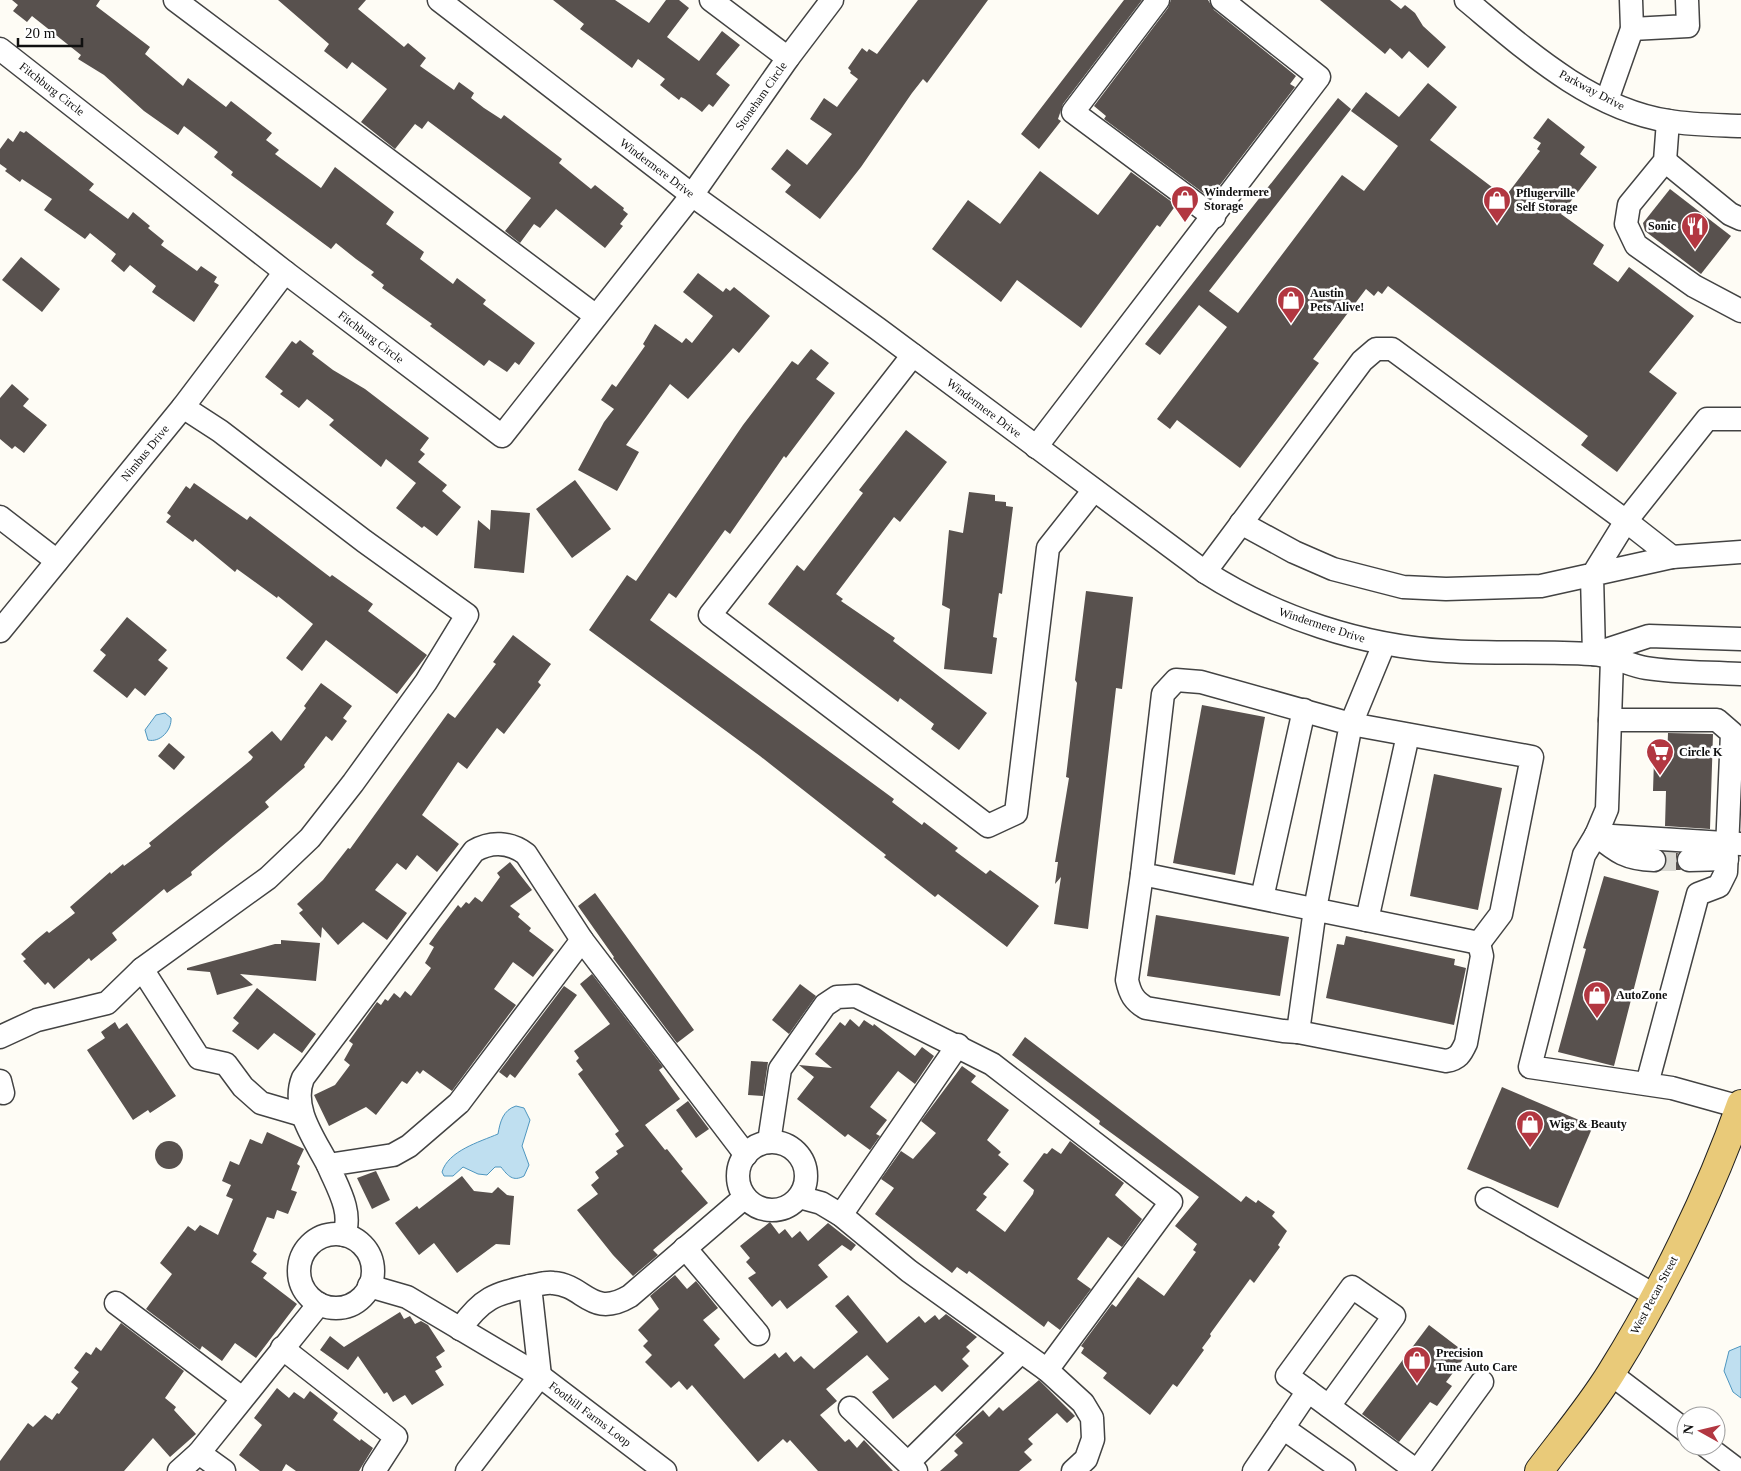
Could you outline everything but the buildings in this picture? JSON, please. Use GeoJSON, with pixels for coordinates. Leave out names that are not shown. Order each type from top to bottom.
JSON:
{"type":"FeatureCollection","features":[{"type":"Feature","properties":{"kind":"main road","name":"West Pecan Street"},"geometry":{"type":"LineString","coordinates":[[1539,1471],[1611,1374],[1654,1295],[1720,1160],[1740,1106]]}},
{"type":"Feature","properties":{"kind":"street"},"geometry":{"type":"LineString","coordinates":[[175,0],[596,316]]}},
{"type":"Feature","properties":{"kind":"street","name":"Windermere Drive"},"geometry":{"type":"LineString","coordinates":[[439,0],[692,195],[913,355],[1205,572],[1231,589],[1274,610],[1332,631],[1384,644],[1447,651],[1603,656],[1647,668],[1741,674]]}},
{"type":"Feature","properties":{"kind":"street"},"geometry":{"type":"LineString","coordinates":[[711,0],[788,58]]}},
{"type":"Feature","properties":{"kind":"street","name":"Stoneham Circle"},"geometry":{"type":"LineString","coordinates":[[692,195],[788,58],[832,0]]}},
{"type":"Feature","properties":{"kind":"street"},"geometry":{"type":"LineString","coordinates":[[1158,0],[1073,112],[1214,217]]}},
{"type":"Feature","properties":{"kind":"street"},"geometry":{"type":"LineString","coordinates":[[1036,447],[1214,217],[1319,77],[1222,0]]}},
{"type":"Feature","properties":{"kind":"street","name":"Parkway Drive"},"geometry":{"type":"LineString","coordinates":[[1466,0],[1530,54],[1573,83],[1607,100],[1635,112],[1668,121],[1741,126]]}},
{"type":"Feature","properties":{"kind":"street"},"geometry":{"type":"LineString","coordinates":[[1607,100],[1632,29],[1631,0]]}},
{"type":"Feature","properties":{"kind":"street"},"geometry":{"type":"LineString","coordinates":[[1632,29],[1688,26],[1687,0]]}},
{"type":"Feature","properties":{"kind":"street","name":"Fitchburg Circle"},"geometry":{"type":"LineString","coordinates":[[0,48],[285,272],[502,436],[692,195]]}},
{"type":"Feature","properties":{"kind":"street"},"geometry":{"type":"LineString","coordinates":[[1668,121],[1665,162],[1629,205],[1626,224],[1636,245],[1694,286],[1741,311]]}},
{"type":"Feature","properties":{"kind":"street"},"geometry":{"type":"LineString","coordinates":[[1665,162],[1730,214],[1741,218]]}},
{"type":"Feature","properties":{"kind":"street","name":"Nimbus Drive"},"geometry":{"type":"LineString","coordinates":[[0,631],[183,407],[285,272]]}},
{"type":"Feature","properties":{"kind":"street"},"geometry":{"type":"LineString","coordinates":[[1205,572],[1362,361],[1376,349],[1392,349],[1672,556]]}},
{"type":"Feature","properties":{"kind":"street"},"geometry":{"type":"LineString","coordinates":[[913,355],[710,614],[988,826],[1016,813],[1048,548],[1094,490]]}},
{"type":"Feature","properties":{"kind":"street"},"geometry":{"type":"LineString","coordinates":[[0,1037],[37,1020],[107,1003],[142,969],[268,878],[310,838],[354,783],[426,682],[467,615],[348,529],[220,431],[183,407]]}},
{"type":"Feature","properties":{"kind":"street"},"geometry":{"type":"LineString","coordinates":[[1740,1106],[1672,1088],[1530,1067],[1584,854],[1596,835],[1607,809],[1610,720],[1592,576],[1626,521],[1707,419],[1741,419]]}},
{"type":"Feature","properties":{"kind":"street"},"geometry":{"type":"LineString","coordinates":[[0,517],[57,561]]}},
{"type":"Feature","properties":{"kind":"street"},"geometry":{"type":"LineString","coordinates":[[1241,523],[1294,552],[1333,569],[1403,587],[1446,589],[1541,586],[1592,576],[1672,556],[1741,552]]}},
{"type":"Feature","properties":{"kind":"street","name":"Windermere Drive"},"geometry":{"type":"LineString","coordinates":[[1603,656],[1649,636],[1741,639]]}},
{"type":"Feature","properties":{"kind":"street"},"geometry":{"type":"LineString","coordinates":[[1298,1032],[1315,909],[1351,724],[1384,644]]}},
{"type":"Feature","properties":{"kind":"street"},"geometry":{"type":"LineString","coordinates":[[1176,680],[1202,682],[1351,724],[1532,757],[1501,914],[1479,943],[1482,956],[1466,1043],[1462,1052],[1455,1060],[1446,1060],[1298,1032],[1283,1032],[1146,1008],[1136,1002],[1130,993],[1128,980],[1163,694],[1176,680]]}},
{"type":"Feature","properties":{"kind":"street"},"geometry":{"type":"LineString","coordinates":[[1262,898],[1304,710]]}},
{"type":"Feature","properties":{"kind":"street"},"geometry":{"type":"LineString","coordinates":[[1610,720],[1717,720],[1732,733],[1732,848],[1726,872],[1719,886],[1698,894],[1647,1084]]}},
{"type":"Feature","properties":{"kind":"street"},"geometry":{"type":"LineString","coordinates":[[1367,920],[1408,735]]}},
{"type":"Feature","properties":{"kind":"street"},"geometry":{"type":"LineString","coordinates":[[1596,835],[1732,848]]}},
{"type":"Feature","properties":{"kind":"street"},"geometry":{"type":"LineString","coordinates":[[1596,835],[1617,852],[1635,860],[1654,860]]}},
{"type":"Feature","properties":{"kind":"street"},"geometry":{"type":"LineString","coordinates":[[344,1235],[348,1224],[347,1212],[328,1165],[302,1115],[299,1088],[312,1063],[474,851],[485,845],[505,844],[516,846],[526,854],[582,940],[746,1155]]}},
{"type":"Feature","properties":{"kind":"street"},"geometry":{"type":"LineString","coordinates":[[1689,860],[1732,848]]}},
{"type":"Feature","properties":{"kind":"street"},"geometry":{"type":"LineString","coordinates":[[1142,874],[1479,943]]}},
{"type":"Feature","properties":{"kind":"street"},"geometry":{"type":"LineString","coordinates":[[328,1165],[392,1155],[410,1146],[459,1103],[582,940]]}},
{"type":"Feature","properties":{"kind":"street"},"geometry":{"type":"LineString","coordinates":[[142,969],[199,1058],[226,1064],[243,1087],[261,1103],[302,1115]]}},
{"type":"Feature","properties":{"kind":"street"},"geometry":{"type":"LineString","coordinates":[[769,1142],[780,1069],[825,1005],[836,997],[856,996],[958,1045],[992,1064],[1171,1202],[1047,1370]]}},
{"type":"Feature","properties":{"kind":"street"},"geometry":{"type":"LineString","coordinates":[[841,1215],[958,1045]]}},
{"type":"Feature","properties":{"kind":"street"},"geometry":{"type":"LineString","coordinates":[[769,1142],[791,1147],[805,1165],[805,1188],[799,1197],[792,1204],[772,1210],[762,1209],[745,1197],[740,1187],[738,1176],[740,1164],[746,1155],[760,1144],[769,1142]]}},
{"type":"Feature","properties":{"kind":"street"},"geometry":{"type":"LineString","coordinates":[[460,1328],[484,1300],[498,1294],[530,1286],[553,1283],[564,1285],[592,1301],[605,1305],[618,1303],[630,1296],[745,1197]]}},
{"type":"Feature","properties":{"kind":"street"},"geometry":{"type":"LineString","coordinates":[[799,1197],[821,1203],[841,1215],[909,1271],[1047,1370],[1083,1403],[1092,1418],[1094,1430],[1090,1451],[1081,1465],[1073,1471]]}},
{"type":"Feature","properties":{"kind":"street"},"geometry":{"type":"LineString","coordinates":[[1487,1199],[1654,1295]]}},
{"type":"Feature","properties":{"kind":"street"},"geometry":{"type":"LineString","coordinates":[[332,1234],[354,1238],[369,1254],[372,1275],[369,1286],[363,1296],[342,1307],[330,1307],[319,1304],[309,1297],[302,1287],[299,1276],[299,1264],[310,1244],[320,1237],[332,1234]]}},
{"type":"Feature","properties":{"kind":"street"},"geometry":{"type":"LineString","coordinates":[[685,1248],[758,1334]]}},
{"type":"Feature","properties":{"kind":"street"},"geometry":{"type":"LineString","coordinates":[[369,1286],[407,1297],[540,1376]]}},
{"type":"Feature","properties":{"kind":"street"},"geometry":{"type":"LineString","coordinates":[[530,1286],[540,1376]]}},
{"type":"Feature","properties":{"kind":"street"},"geometry":{"type":"LineString","coordinates":[[1329,1406],[1394,1316],[1352,1287],[1287,1376],[1418,1470],[1482,1382]]}},
{"type":"Feature","properties":{"kind":"street"},"geometry":{"type":"LineString","coordinates":[[116,1303],[242,1398]]}},
{"type":"Feature","properties":{"kind":"street"},"geometry":{"type":"LineString","coordinates":[[179,1471],[198,1454],[319,1304]]}},
{"type":"Feature","properties":{"kind":"street"},"geometry":{"type":"LineString","coordinates":[[282,1348],[396,1437],[374,1471]]}},
{"type":"Feature","properties":{"kind":"street"},"geometry":{"type":"LineString","coordinates":[[850,1408],[912,1467],[1021,1352]]}},
{"type":"Feature","properties":{"kind":"street"},"geometry":{"type":"LineString","coordinates":[[1611,1374],[1676,1423]]}},
{"type":"Feature","properties":{"kind":"street","name":"Foothill Farms Loop"},"geometry":{"type":"LineString","coordinates":[[467,1471],[540,1376],[665,1471]]}},
{"type":"Feature","properties":{"kind":"street"},"geometry":{"type":"LineString","coordinates":[[1254,1471],[1308,1391]]}},
{"type":"Feature","properties":{"kind":"street"},"geometry":{"type":"LineString","coordinates":[[1282,1428],[1344,1471]]}},
{"type":"Feature","properties":{"kind":"street"},"geometry":{"type":"LineString","coordinates":[[198,1454],[224,1471]]}},
{"type":"Feature","properties":{"kind":"street"},"geometry":{"type":"LineString","coordinates":[[1716,1456],[1726,1467]]}},
{"type":"Feature","properties":{"kind":"water"},"geometry":{"type":"Polygon","coordinates":[[[165,713],[171,718],[170,727],[161,738],[148,740],[145,730],[156,715],[165,713]]]}},
{"type":"Feature","properties":{"kind":"water"},"geometry":{"type":"Polygon","coordinates":[[[516,1106],[524,1108],[530,1120],[522,1146],[529,1165],[524,1176],[520,1178],[511,1177],[501,1167],[495,1167],[487,1175],[478,1174],[463,1167],[453,1176],[444,1176],[442,1172],[451,1158],[465,1148],[498,1134],[505,1113],[516,1106]]]}},
{"type":"Feature","properties":{"kind":"water"},"geometry":{"type":"Polygon","coordinates":[[[1741,1346],[1741,1398],[1733,1392],[1724,1371],[1729,1351],[1741,1346]]]}},
{"type":"Feature","properties":{"kind":"tunnel"},"geometry":{"type":"LineString","coordinates":[[1654,860],[1689,860]]}},
{"type":"Feature","properties":{"kind":"place","name":"Windermere Storage"},"geometry":{"type":"Point","coordinates":[1185,223]}},
{"type":"Feature","properties":{"kind":"place","name":"Pflugerville Self Storage"},"geometry":{"type":"Point","coordinates":[1497,224]}},
{"type":"Feature","properties":{"kind":"place","name":"Sonic"},"geometry":{"type":"Point","coordinates":[1695,250]}},
{"type":"Feature","properties":{"kind":"place","name":"Austin Pets Alive!"},"geometry":{"type":"Point","coordinates":[1291,324]}},
{"type":"Feature","properties":{"kind":"place","name":"Circle K"},"geometry":{"type":"Point","coordinates":[1660,776]}},
{"type":"Feature","properties":{"kind":"place","name":"AutoZone"},"geometry":{"type":"Point","coordinates":[1597,1019]}},
{"type":"Feature","properties":{"kind":"place","name":"Wigs & Beauty"},"geometry":{"type":"Point","coordinates":[1530,1148]}},
{"type":"Feature","properties":{"kind":"place","name":"Precision Tune Auto Care"},"geometry":{"type":"Point","coordinates":[1417,1384]}}]}
